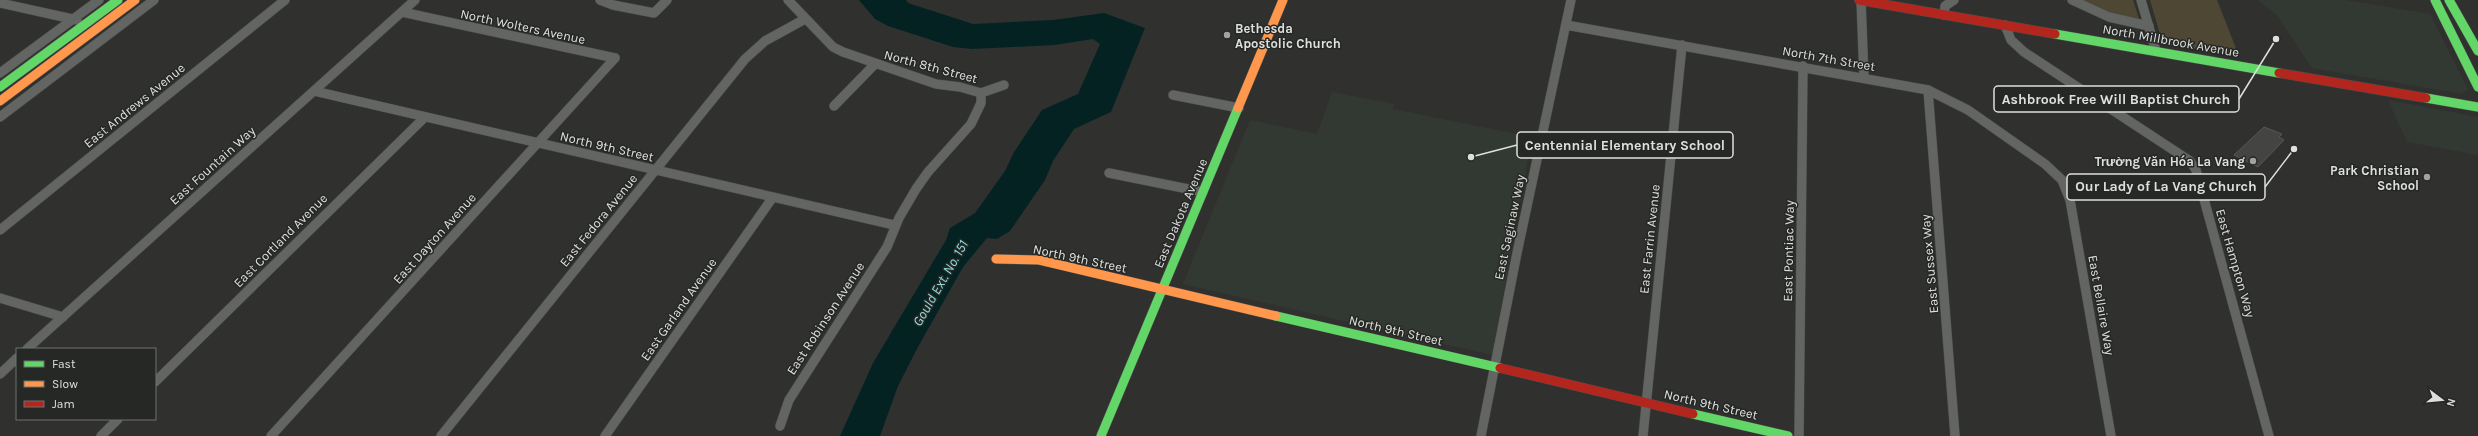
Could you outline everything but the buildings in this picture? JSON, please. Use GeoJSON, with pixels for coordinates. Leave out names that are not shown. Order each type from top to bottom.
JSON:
{"type":"FeatureCollection","features":[{"type":"Feature","properties":{"kind":"street"},"geometry":{"type":"LineString","coordinates":[[0,73],[99,0]]}},
{"type":"Feature","properties":{"kind":"street"},"geometry":{"type":"LineString","coordinates":[[0,87],[118,0]]}},
{"type":"Feature","properties":{"kind":"street"},"geometry":{"type":"LineString","coordinates":[[0,101],[135,0]]}},
{"type":"Feature","properties":{"kind":"street"},"geometry":{"type":"LineString","coordinates":[[0,117],[154,0]]}},
{"type":"Feature","properties":{"kind":"street","name":"East Andrews Avenue"},"geometry":{"type":"LineString","coordinates":[[0,230],[285,0]]}},
{"type":"Feature","properties":{"kind":"street","name":"East Fountain Way"},"geometry":{"type":"LineString","coordinates":[[28,348],[415,0]]}},
{"type":"Feature","properties":{"kind":"street"},"geometry":{"type":"LineString","coordinates":[[600,0],[613,5],[654,13],[666,0]]}},
{"type":"Feature","properties":{"kind":"street","name":"North 8th Street"},"geometry":{"type":"LineString","coordinates":[[788,0],[833,47],[875,64],[936,84],[960,87],[980,93]]}},
{"type":"Feature","properties":{"kind":"street","name":"East Dakota Avenue"},"geometry":{"type":"LineString","coordinates":[[1101,436],[1283,0]]}},
{"type":"Feature","properties":{"kind":"street","name":"East Saginaw Way"},"geometry":{"type":"LineString","coordinates":[[1481,436],[1517,253],[1571,0]]}},
{"type":"Feature","properties":{"kind":"street"},"geometry":{"type":"LineString","coordinates":[[1860,0],[1864,78]]}},
{"type":"Feature","properties":{"kind":"street","name":"North Millbrook Avenue"},"geometry":{"type":"LineString","coordinates":[[1860,0],[2478,107]]}},
{"type":"Feature","properties":{"kind":"street"},"geometry":{"type":"LineString","coordinates":[[1944,14],[1945,6],[1954,0]]}},
{"type":"Feature","properties":{"kind":"street"},"geometry":{"type":"LineString","coordinates":[[2072,0],[2109,17],[2149,26]]}},
{"type":"Feature","properties":{"kind":"street"},"geometry":{"type":"LineString","coordinates":[[2141,0],[2156,51]]}},
{"type":"Feature","properties":{"kind":"street"},"geometry":{"type":"LineString","coordinates":[[2435,0],[2478,87]]}},
{"type":"Feature","properties":{"kind":"street"},"geometry":{"type":"LineString","coordinates":[[2449,0],[2478,51]]}},
{"type":"Feature","properties":{"kind":"street"},"geometry":{"type":"LineString","coordinates":[[0,3],[102,25]]}},
{"type":"Feature","properties":{"kind":"street","name":"North Wolters Avenue"},"geometry":{"type":"LineString","coordinates":[[402,12],[616,58]]}},
{"type":"Feature","properties":{"kind":"street","name":"East Fedora Avenue"},"geometry":{"type":"LineString","coordinates":[[440,436],[750,54],[776,34],[805,19]]}},
{"type":"Feature","properties":{"kind":"street","name":"North 7th Street"},"geometry":{"type":"LineString","coordinates":[[1566,25],[1803,66],[1928,90],[1968,110],[2045,164],[2062,180]]}},
{"type":"Feature","properties":{"kind":"street","name":"East Hampton Way"},"geometry":{"type":"LineString","coordinates":[[2005,25],[2011,40],[2024,52],[2179,154],[2190,162],[2196,170],[2269,436]]}},
{"type":"Feature","properties":{"kind":"street","name":"East Farrin Avenue"},"geometry":{"type":"LineString","coordinates":[[1643,436],[1682,45]]}},
{"type":"Feature","properties":{"kind":"street","name":"East Dayton Avenue"},"geometry":{"type":"LineString","coordinates":[[271,436],[616,58]]}},
{"type":"Feature","properties":{"kind":"street","name":"North 8th Street"},"geometry":{"type":"LineString","coordinates":[[834,106],[875,64]]}},
{"type":"Feature","properties":{"kind":"street","name":"East Pontiac Way"},"geometry":{"type":"LineString","coordinates":[[1799,436],[1803,66]]}},
{"type":"Feature","properties":{"kind":"street"},"geometry":{"type":"LineString","coordinates":[[894,226],[929,172],[957,142],[975,117],[982,100],[980,93],[1004,84]]}},
{"type":"Feature","properties":{"kind":"street","name":"East Sussex Way"},"geometry":{"type":"LineString","coordinates":[[1928,90],[1955,436]]}},
{"type":"Feature","properties":{"kind":"street","name":"North 9th Street"},"geometry":{"type":"LineString","coordinates":[[314,91],[894,226]]}},
{"type":"Feature","properties":{"kind":"street"},"geometry":{"type":"LineString","coordinates":[[1173,95],[1239,108]]}},
{"type":"Feature","properties":{"kind":"street","name":"East Cortland Avenue"},"geometry":{"type":"LineString","coordinates":[[156,381],[425,117]]}},
{"type":"Feature","properties":{"kind":"street"},"geometry":{"type":"LineString","coordinates":[[1109,173],[1203,192]]}},
{"type":"Feature","properties":{"kind":"street","name":"East Bellaire Way"},"geometry":{"type":"LineString","coordinates":[[2062,180],[2070,200],[2111,436]]}},
{"type":"Feature","properties":{"kind":"street","name":"East Garland Avenue"},"geometry":{"type":"LineString","coordinates":[[605,436],[773,197]]}},
{"type":"Feature","properties":{"kind":"street","name":"East Robinson Avenue"},"geometry":{"type":"LineString","coordinates":[[780,426],[789,400],[887,247],[894,226]]}},
{"type":"Feature","properties":{"kind":"street","name":"North 9th Street"},"geometry":{"type":"LineString","coordinates":[[996,259],[1039,260],[1788,436]]}},
{"type":"Feature","properties":{"kind":"street"},"geometry":{"type":"LineString","coordinates":[[0,298],[63,317]]}},
{"type":"Feature","properties":{"kind":"street"},"geometry":{"type":"LineString","coordinates":[[0,374],[16,359]]}},
{"type":"Feature","properties":{"kind":"street"},"geometry":{"type":"LineString","coordinates":[[101,436],[117,420]]}},
{"type":"Feature","properties":{"kind":"shaded area"},"geometry":{"type":"Polygon","coordinates":[[[2080,0],[2133,0],[2139,19],[2135,20],[2110,13],[2080,0]]]}},
{"type":"Feature","properties":{"kind":"shaded area"},"geometry":{"type":"Polygon","coordinates":[[[2150,0],[2217,0],[2239,56],[2166,44],[2162,41],[2150,0]]]}},
{"type":"Feature","properties":{"kind":"shaded area"},"geometry":{"type":"Polygon","coordinates":[[[2258,0],[2346,0],[2430,14],[2468,89],[2462,94],[2312,68],[2277,15],[2258,0]]]}},
{"type":"Feature","properties":{"kind":"shaded area"},"geometry":{"type":"Polygon","coordinates":[[[1332,92],[1394,104],[1393,109],[1532,137],[1492,355],[1183,284],[1250,120],[1317,134],[1332,92]]]}},
{"type":"Feature","properties":{"kind":"shaded area"},"geometry":{"type":"Polygon","coordinates":[[[2388,100],[2478,117],[2478,155],[2407,142],[2388,100]]]}},
{"type":"Feature","properties":{"kind":"water","name":"Gould Ext. No. 151"},"geometry":{"type":"Polygon","coordinates":[[[859,0],[906,0],[908,3],[973,24],[1053,20],[1104,13],[1145,28],[1111,112],[1074,129],[1053,161],[1045,180],[1010,231],[997,239],[987,238],[963,267],[898,386],[880,436],[840,436],[873,363],[946,240],[950,228],[975,213],[1005,171],[1014,152],[1042,110],[1078,94],[1100,44],[1093,39],[1055,45],[972,49],[953,47],[888,26],[875,19],[859,0]]]}},
{"type":"Feature","properties":{"kind":"traffic: fast"},"geometry":{"type":"LineString","coordinates":[[0,87],[118,0]]}},
{"type":"Feature","properties":{"kind":"traffic: fast"},"geometry":{"type":"LineString","coordinates":[[2435,0],[2478,87]]}},
{"type":"Feature","properties":{"kind":"traffic: fast"},"geometry":{"type":"LineString","coordinates":[[2449,0],[2478,51]]}},
{"type":"Feature","properties":{"kind":"traffic: fast"},"geometry":{"type":"LineString","coordinates":[[2055,34],[2279,73]]}},
{"type":"Feature","properties":{"kind":"traffic: fast"},"geometry":{"type":"LineString","coordinates":[[2426,98],[2478,107]]}},
{"type":"Feature","properties":{"kind":"traffic: fast"},"geometry":{"type":"LineString","coordinates":[[1101,436],[1238,108]]}},
{"type":"Feature","properties":{"kind":"traffic: fast"},"geometry":{"type":"LineString","coordinates":[[1276,316],[1500,368]]}},
{"type":"Feature","properties":{"kind":"traffic: fast"},"geometry":{"type":"LineString","coordinates":[[1693,414],[1788,436]]}},
{"type":"Feature","properties":{"kind":"traffic: slow"},"geometry":{"type":"LineString","coordinates":[[0,101],[135,0]]}},
{"type":"Feature","properties":{"kind":"traffic: slow"},"geometry":{"type":"LineString","coordinates":[[1238,108],[1283,0]]}},
{"type":"Feature","properties":{"kind":"traffic: slow"},"geometry":{"type":"LineString","coordinates":[[996,259],[1039,260],[1276,316]]}},
{"type":"Feature","properties":{"kind":"traffic: jam"},"geometry":{"type":"LineString","coordinates":[[1859,0],[2055,34]]}},
{"type":"Feature","properties":{"kind":"traffic: jam"},"geometry":{"type":"LineString","coordinates":[[2279,73],[2426,98]]}},
{"type":"Feature","properties":{"kind":"traffic: jam"},"geometry":{"type":"LineString","coordinates":[[1500,368],[1693,414]]}},
{"type":"Feature","properties":{"kind":"place","name":"Bethesda Apostolic Church"},"geometry":{"type":"Point","coordinates":[1227,35]}},
{"type":"Feature","properties":{"kind":"place","name":"Ashbrook Free Will Baptist Church"},"geometry":{"type":"Point","coordinates":[2276,39]}},
{"type":"Feature","properties":{"kind":"place","name":"Our Lady of La Vang Church"},"geometry":{"type":"Point","coordinates":[2294,149]}},
{"type":"Feature","properties":{"kind":"place","name":"Centennial Elementary School"},"geometry":{"type":"Point","coordinates":[1471,157]}},
{"type":"Feature","properties":{"kind":"place","name":"Trường Văn Hóa La Vang"},"geometry":{"type":"Point","coordinates":[2253,161]}},
{"type":"Feature","properties":{"kind":"place","name":"Park Christian School"},"geometry":{"type":"Point","coordinates":[2427,177]}}]}
